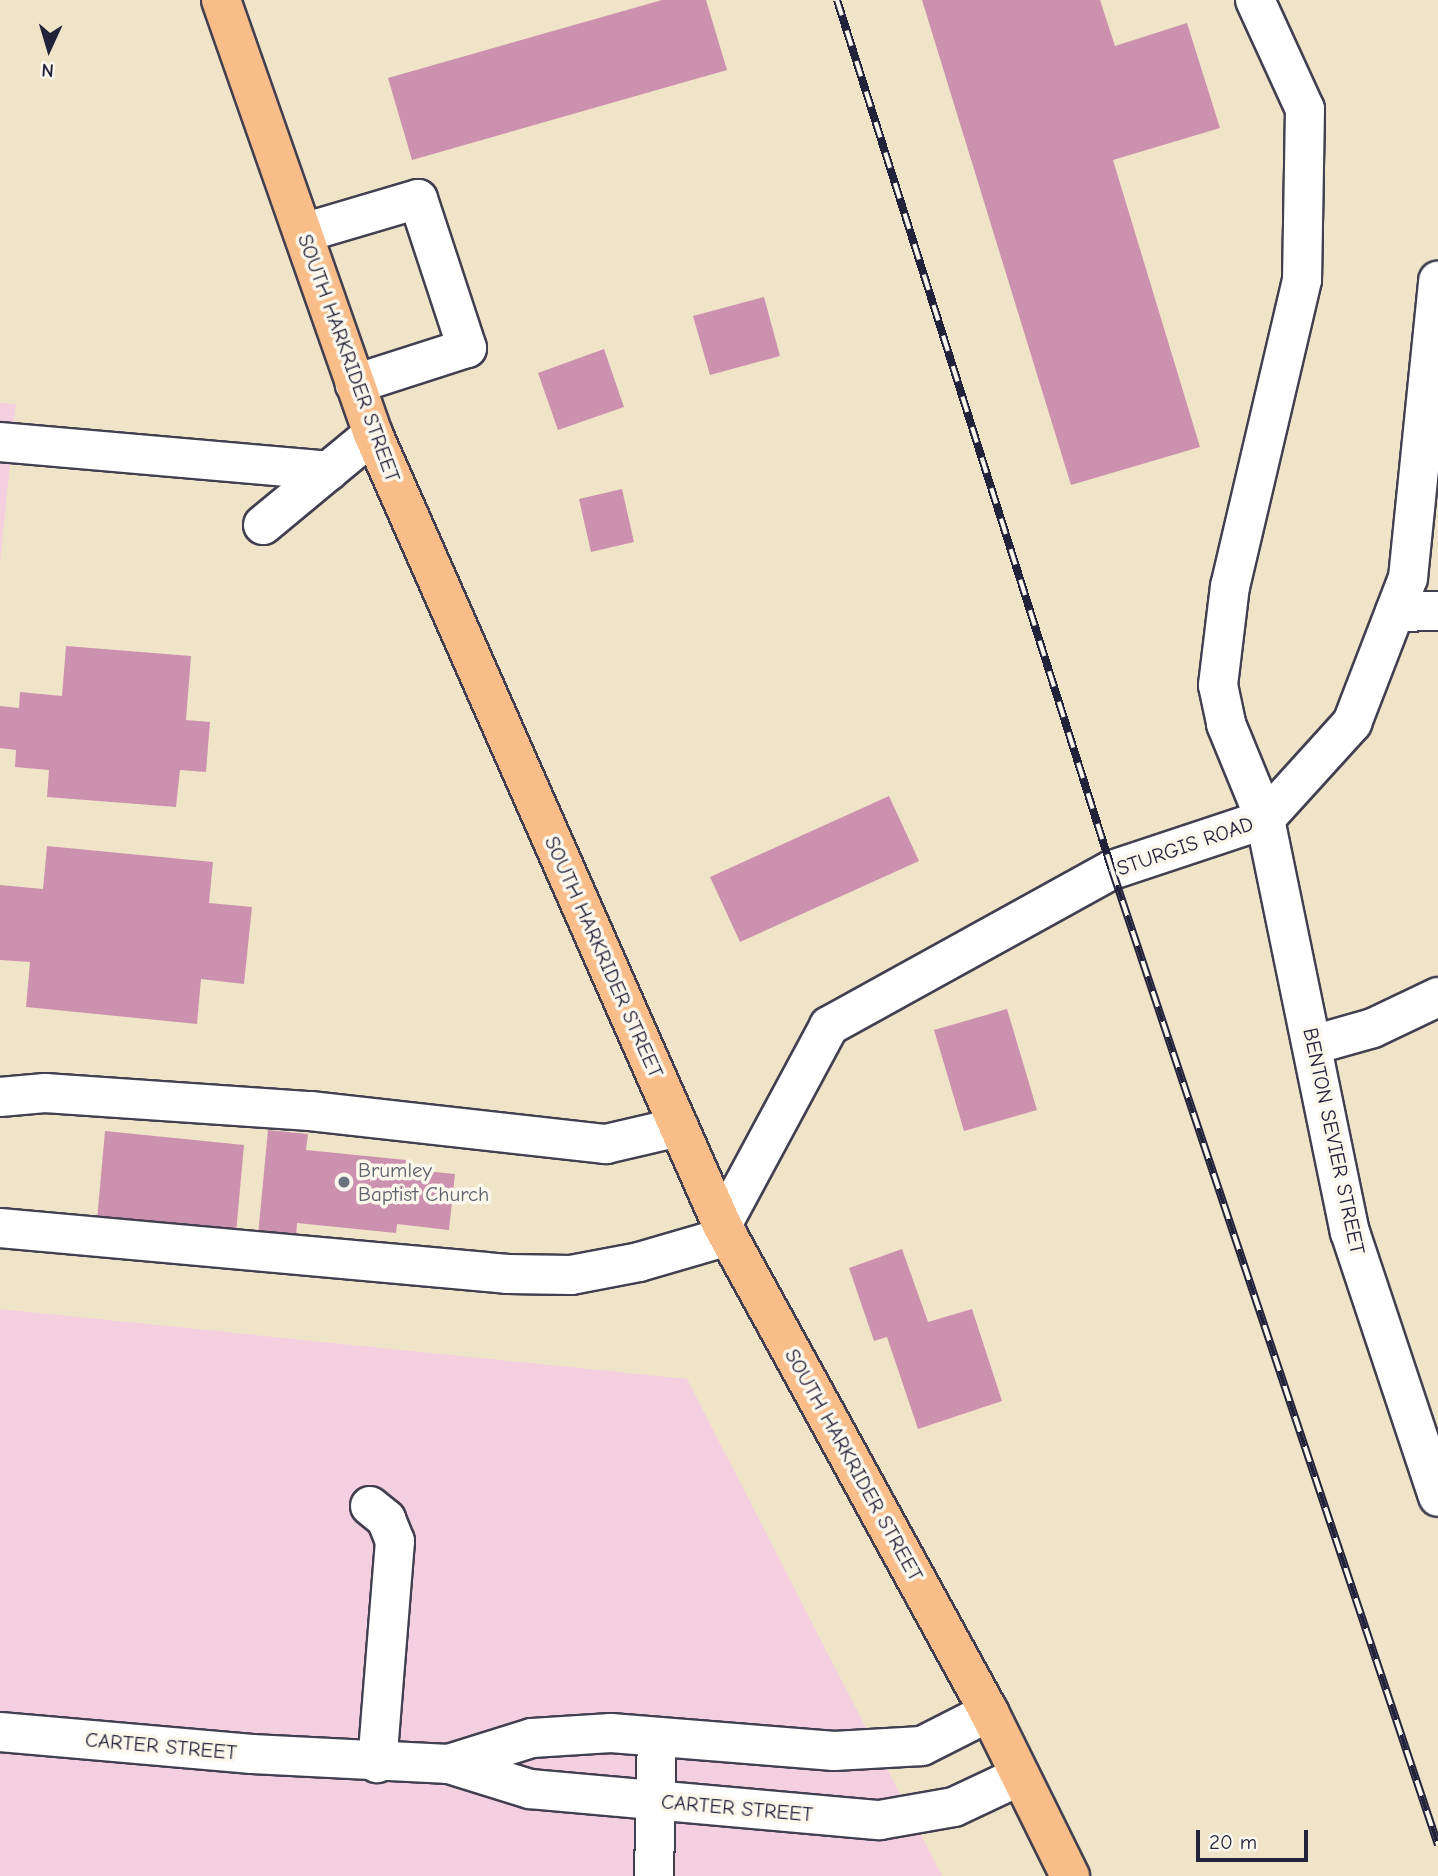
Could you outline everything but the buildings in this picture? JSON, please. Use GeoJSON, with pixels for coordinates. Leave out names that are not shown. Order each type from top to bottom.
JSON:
{"type":"FeatureCollection","features":[{"type":"Feature","properties":{"kind":"main road","name":"SOUTH HARKRIDER STREET"},"geometry":{"type":"LineString","coordinates":[[221,0],[373,434],[725,1230],[989,1712],[1070,1876]]}},
{"type":"Feature","properties":{"kind":"street","name":"BENTON SEVIER STREET"},"geometry":{"type":"LineString","coordinates":[[1255,0],[1305,109],[1302,280],[1230,586],[1218,685],[1226,724],[1265,818],[1350,1232],[1438,1497]]}},
{"type":"Feature","properties":{"kind":"street"},"geometry":{"type":"LineString","coordinates":[[303,233],[418,199],[467,348],[355,384]]}},
{"type":"Feature","properties":{"kind":"street","name":"STURGIS ROAD"},"geometry":{"type":"LineString","coordinates":[[725,1230],[828,1026],[1112,870],[1265,818],[1352,723],[1408,578],[1438,281]]}},
{"type":"Feature","properties":{"kind":"street"},"geometry":{"type":"LineString","coordinates":[[263,525],[373,434]]}},
{"type":"Feature","properties":{"kind":"street"},"geometry":{"type":"LineString","coordinates":[[0,442],[328,471]]}},
{"type":"Feature","properties":{"kind":"street"},"geometry":{"type":"LineString","coordinates":[[1395,612],[1438,611]]}},
{"type":"Feature","properties":{"kind":"street"},"geometry":{"type":"LineString","coordinates":[[1313,1045],[1373,1028],[1438,997]]}},
{"type":"Feature","properties":{"kind":"street"},"geometry":{"type":"LineString","coordinates":[[0,1097],[45,1093],[310,1111],[606,1143],[680,1127]]}},
{"type":"Feature","properties":{"kind":"street"},"geometry":{"type":"LineString","coordinates":[[0,1228],[520,1275],[571,1275],[639,1262],[725,1230]]}},
{"type":"Feature","properties":{"kind":"street"},"geometry":{"type":"LineString","coordinates":[[370,1506],[386,1519],[395,1541],[377,1763]]}},
{"type":"Feature","properties":{"kind":"street","name":"CARTER STREET"},"geometry":{"type":"LineString","coordinates":[[449,1764],[532,1738],[611,1733],[834,1751],[922,1746],[989,1712]]}},
{"type":"Feature","properties":{"kind":"street","name":"CARTER STREET"},"geometry":{"type":"LineString","coordinates":[[0,1732],[377,1763],[449,1764],[530,1789],[880,1820],[954,1807],[1020,1776]]}},
{"type":"Feature","properties":{"kind":"street"},"geometry":{"type":"LineString","coordinates":[[654,1876],[657,1737]]}},
{"type":"Feature","properties":{"kind":"shaded area"},"geometry":{"type":"Polygon","coordinates":[[[0,403],[16,404],[0,563],[0,403]]]}},
{"type":"Feature","properties":{"kind":"shaded area"},"geometry":{"type":"Polygon","coordinates":[[[0,1309],[687,1379],[942,1876],[0,1876],[0,1309]]]}},
{"type":"Feature","properties":{"kind":"railway"},"geometry":{"type":"LineString","coordinates":[[837,0],[1112,870],[1438,1845]]}},
{"type":"Feature","properties":{"kind":"place","name":"Brumley Baptist Church"},"geometry":{"type":"Point","coordinates":[344,1182]}}]}
